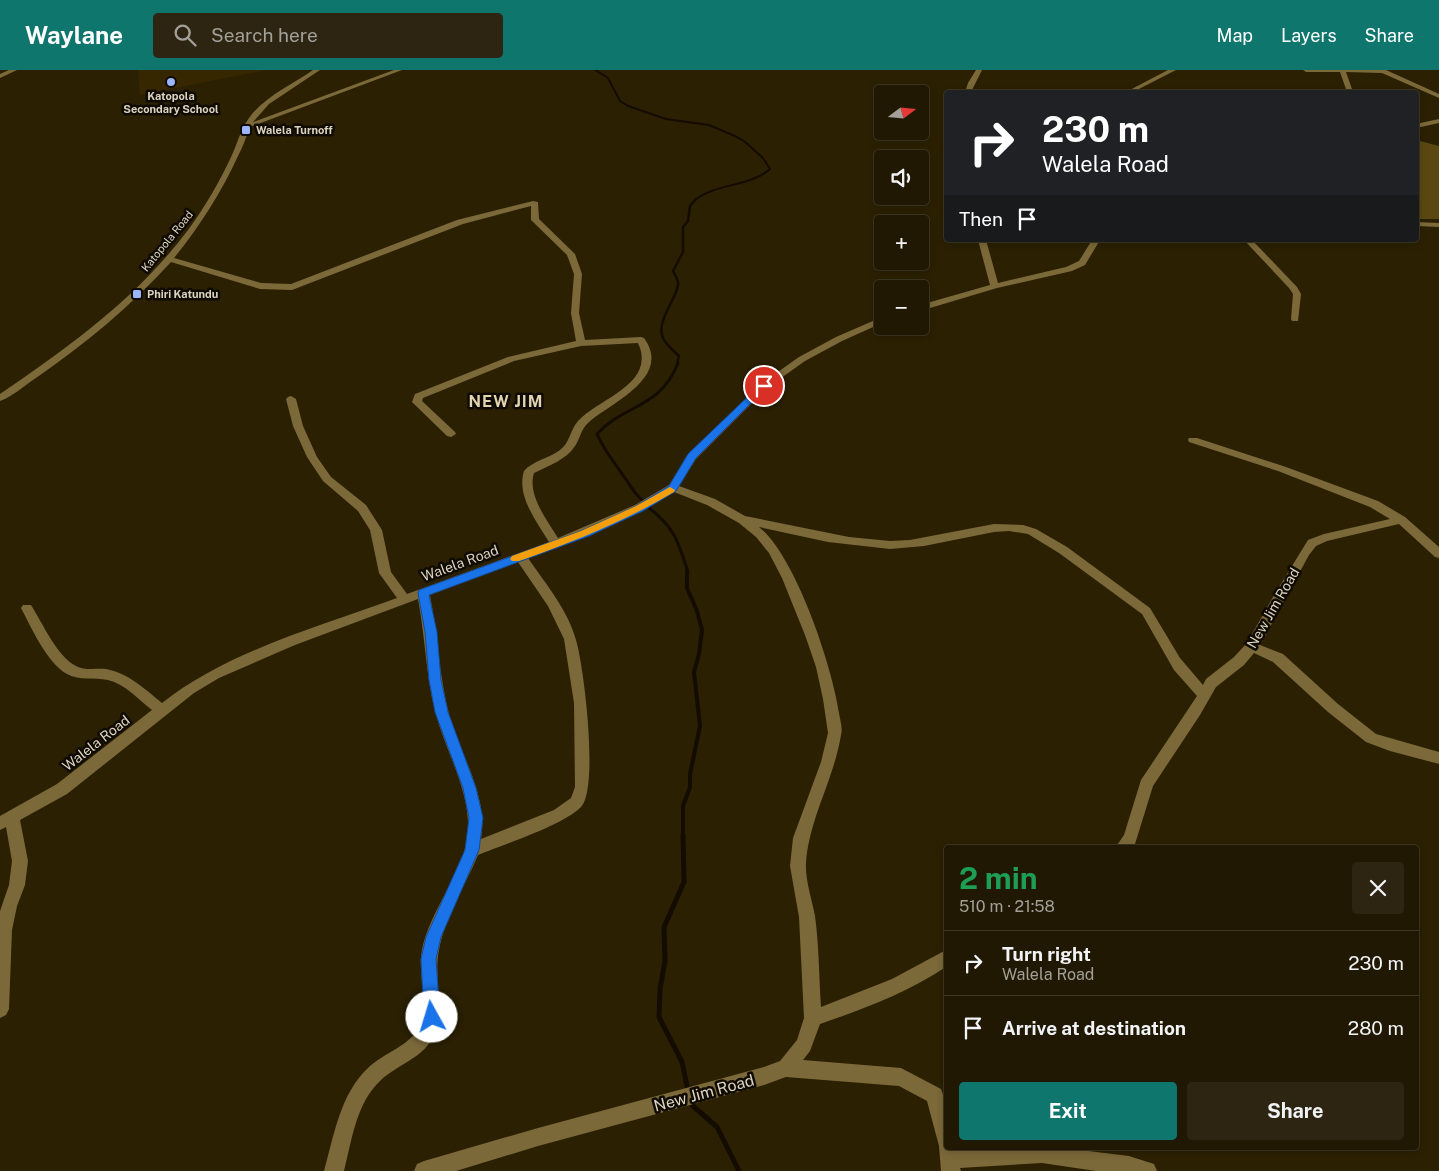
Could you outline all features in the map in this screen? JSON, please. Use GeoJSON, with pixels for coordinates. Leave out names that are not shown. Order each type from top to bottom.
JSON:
{"type":"FeatureCollection","features":[{"type":"Feature","properties":{"kind":"street"},"geometry":{"type":"LineString","coordinates":[[0,76],[14,70]]}},
{"type":"Feature","properties":{"kind":"street","name":"Katopola Road"},"geometry":{"type":"LineString","coordinates":[[0,398],[85,340],[120,310],[169,259],[202,216],[233,160],[248,126],[262,107],[317,70]]}},
{"type":"Feature","properties":{"kind":"street"},"geometry":{"type":"LineString","coordinates":[[248,126],[399,70]]}},
{"type":"Feature","properties":{"kind":"street"},"geometry":{"type":"LineString","coordinates":[[969,90],[979,70]]}},
{"type":"Feature","properties":{"kind":"street"},"geometry":{"type":"LineString","coordinates":[[1133,90],[1173,70]]}},
{"type":"Feature","properties":{"kind":"street"},"geometry":{"type":"LineString","coordinates":[[1306,70],[1382,70],[1439,96]]}},
{"type":"Feature","properties":{"kind":"street"},"geometry":{"type":"LineString","coordinates":[[1342,70],[1349,90]]}},
{"type":"Feature","properties":{"kind":"street"},"geometry":{"type":"LineString","coordinates":[[1419,125],[1439,121]]}},
{"type":"Feature","properties":{"kind":"street"},"geometry":{"type":"LineString","coordinates":[[169,259],[260,286],[292,287],[460,222],[533,203],[536,204],[534,214],[536,220],[571,254],[578,274],[575,314],[581,343]]}},
{"type":"Feature","properties":{"kind":"street"},"geometry":{"type":"LineString","coordinates":[[1419,224],[1439,225]]}},
{"type":"Feature","properties":{"kind":"street"},"geometry":{"type":"LineString","coordinates":[[983,242],[995,286]]}},
{"type":"Feature","properties":{"kind":"street"},"geometry":{"type":"LineString","coordinates":[[929,305],[995,286],[1069,269],[1082,263],[1095,242]]}},
{"type":"Feature","properties":{"kind":"street"},"geometry":{"type":"LineString","coordinates":[[1250,242],[1293,287],[1297,294],[1295,319]]}},
{"type":"Feature","properties":{"kind":"street","name":"Walela Road"},"geometry":{"type":"LineString","coordinates":[[6,820],[39,804],[62,789],[189,690],[214,674],[290,642],[585,533],[639,508],[673,488],[692,457],[764,386],[802,359],[839,339],[874,324]]}},
{"type":"Feature","properties":{"kind":"street"},"geometry":{"type":"LineString","coordinates":[[451,434],[417,402],[418,396],[511,359],[581,343],[641,340],[645,344],[647,365],[640,379],[582,423],[575,433],[571,445],[565,452],[529,471],[526,477],[525,485],[537,512],[556,544]]}},
{"type":"Feature","properties":{"kind":"street"},"geometry":{"type":"LineString","coordinates":[[291,399],[298,426],[312,457],[327,479],[362,508],[376,530],[385,573],[405,600]]}},
{"type":"Feature","properties":{"kind":"street"},"geometry":{"type":"LineString","coordinates":[[1193,440],[1282,469],[1374,504],[1401,520],[1439,554]]}},
{"type":"Feature","properties":{"kind":"street"},"geometry":{"type":"LineString","coordinates":[[673,488],[711,502],[743,520],[760,534],[774,551],[788,578],[820,659],[830,699],[835,733],[828,762],[801,838],[798,866],[807,917],[813,1018],[804,1045],[786,1068]]}},
{"type":"Feature","properties":{"kind":"street"},"geometry":{"type":"LineString","coordinates":[[743,520],[813,535],[890,545],[912,544],[966,532],[1002,528],[1024,529],[1038,535],[1065,552],[1146,611],[1155,622],[1172,657],[1185,675],[1204,695]]}},
{"type":"Feature","properties":{"kind":"street","name":"New Jim Road"},"geometry":{"type":"LineString","coordinates":[[1125,845],[1130,839],[1146,784],[1174,744],[1211,683],[1239,661],[1252,647],[1277,600],[1312,543],[1324,538],[1401,520]]}},
{"type":"Feature","properties":{"kind":"street"},"geometry":{"type":"LineString","coordinates":[[472,850],[560,815],[576,802],[582,787],[581,703],[570,639],[553,604],[521,557]]}},
{"type":"Feature","properties":{"kind":"street"},"geometry":{"type":"LineString","coordinates":[[334,1171],[352,1110],[362,1089],[374,1074],[404,1054],[426,1035],[432,1017],[428,959],[433,937],[472,850],[476,818],[470,788],[441,712],[435,680],[431,632],[423,593]]}},
{"type":"Feature","properties":{"kind":"street"},"geometry":{"type":"LineString","coordinates":[[27,608],[50,647],[69,669],[78,673],[109,674],[120,679],[162,711]]}},
{"type":"Feature","properties":{"kind":"street"},"geometry":{"type":"LineString","coordinates":[[1252,647],[1278,658],[1333,708],[1371,738],[1439,758]]}},
{"type":"Feature","properties":{"kind":"street"},"geometry":{"type":"LineString","coordinates":[[0,1009],[4,930],[9,906],[17,885],[20,861],[6,820]]}},
{"type":"Feature","properties":{"kind":"street"},"geometry":{"type":"LineString","coordinates":[[813,1018],[881,994],[944,959]]}},
{"type":"Feature","properties":{"kind":"street"},"geometry":{"type":"LineString","coordinates":[[786,1068],[901,1077],[935,1095],[944,1132]]}},
{"type":"Feature","properties":{"kind":"street","name":"New Jim Road"},"geometry":{"type":"LineString","coordinates":[[424,1171],[538,1137],[705,1093],[786,1068]]}},
{"type":"Feature","properties":{"kind":"street"},"geometry":{"type":"LineString","coordinates":[[950,1159],[1042,1154],[1129,1166],[1147,1171]]}},
{"type":"Feature","properties":{"kind":"shaded area","name":"Katopola Secondary School"},"geometry":{"type":"Polygon","coordinates":[[[138,70],[266,70],[140,95],[138,70]]]}},
{"type":"Feature","properties":{"kind":"shaded area"},"geometry":{"type":"Polygon","coordinates":[[[1419,141],[1439,146],[1439,219],[1419,219],[1419,141]]]}},
{"type":"Feature","properties":{"kind":"waterway"},"geometry":{"type":"LineString","coordinates":[[595,70],[608,78],[620,101],[628,106],[666,119],[709,125],[735,136],[744,141],[763,158],[770,169],[753,179],[713,191],[695,200]]}},
{"type":"Feature","properties":{"kind":"waterway"},"geometry":{"type":"LineString","coordinates":[[677,364],[679,356],[668,345],[661,331],[662,323],[678,287],[678,281],[673,271],[683,252],[683,227],[688,221],[690,206],[695,200]]}},
{"type":"Feature","properties":{"kind":"waterway"},"geometry":{"type":"LineString","coordinates":[[642,500],[634,492],[610,457],[597,434],[607,424],[652,398],[662,389],[678,363]]}},
{"type":"Feature","properties":{"kind":"waterway"},"geometry":{"type":"LineString","coordinates":[[648,507],[670,529],[688,572]]}},
{"type":"Feature","properties":{"kind":"waterway"},"geometry":{"type":"LineString","coordinates":[[683,835],[683,806],[690,787],[690,774],[700,726],[694,672],[699,654],[702,630],[697,611],[687,588],[687,571]]}},
{"type":"Feature","properties":{"kind":"waterway"},"geometry":{"type":"LineString","coordinates":[[683,835],[684,882],[664,927],[665,961],[660,989],[659,1017],[682,1062],[688,1091]]}},
{"type":"Feature","properties":{"kind":"waterway"},"geometry":{"type":"LineString","coordinates":[[691,1100],[693,1106],[717,1127],[739,1171]]}},
{"type":"Feature","properties":{"kind":"slow traffic"},"geometry":{"type":"LineString","coordinates":[[515,559],[585,533],[639,508],[670,490]]}},
{"type":"Feature","properties":{"kind":"place","name":"Katopola Secondary School"},"geometry":{"type":"Point","coordinates":[171,82]}},
{"type":"Feature","properties":{"kind":"place","name":"Walela Turnoff"},"geometry":{"type":"Point","coordinates":[246,130]}},
{"type":"Feature","properties":{"kind":"place","name":"Phiri Katundu"},"geometry":{"type":"Point","coordinates":[137,294]}},
{"type":"Feature","properties":{"kind":"district","name":"NEW JIM"},"geometry":{"type":"Point","coordinates":[506,401]}},
{"type":"Feature","properties":{"kind":"route"},"geometry":{"type":"LineString","coordinates":[[432,1017],[428,959],[433,937],[472,850],[476,818],[470,788],[456,756],[441,712],[435,680],[431,632],[423,593],[585,533],[639,508],[673,488],[692,457],[764,386]]}}]}
